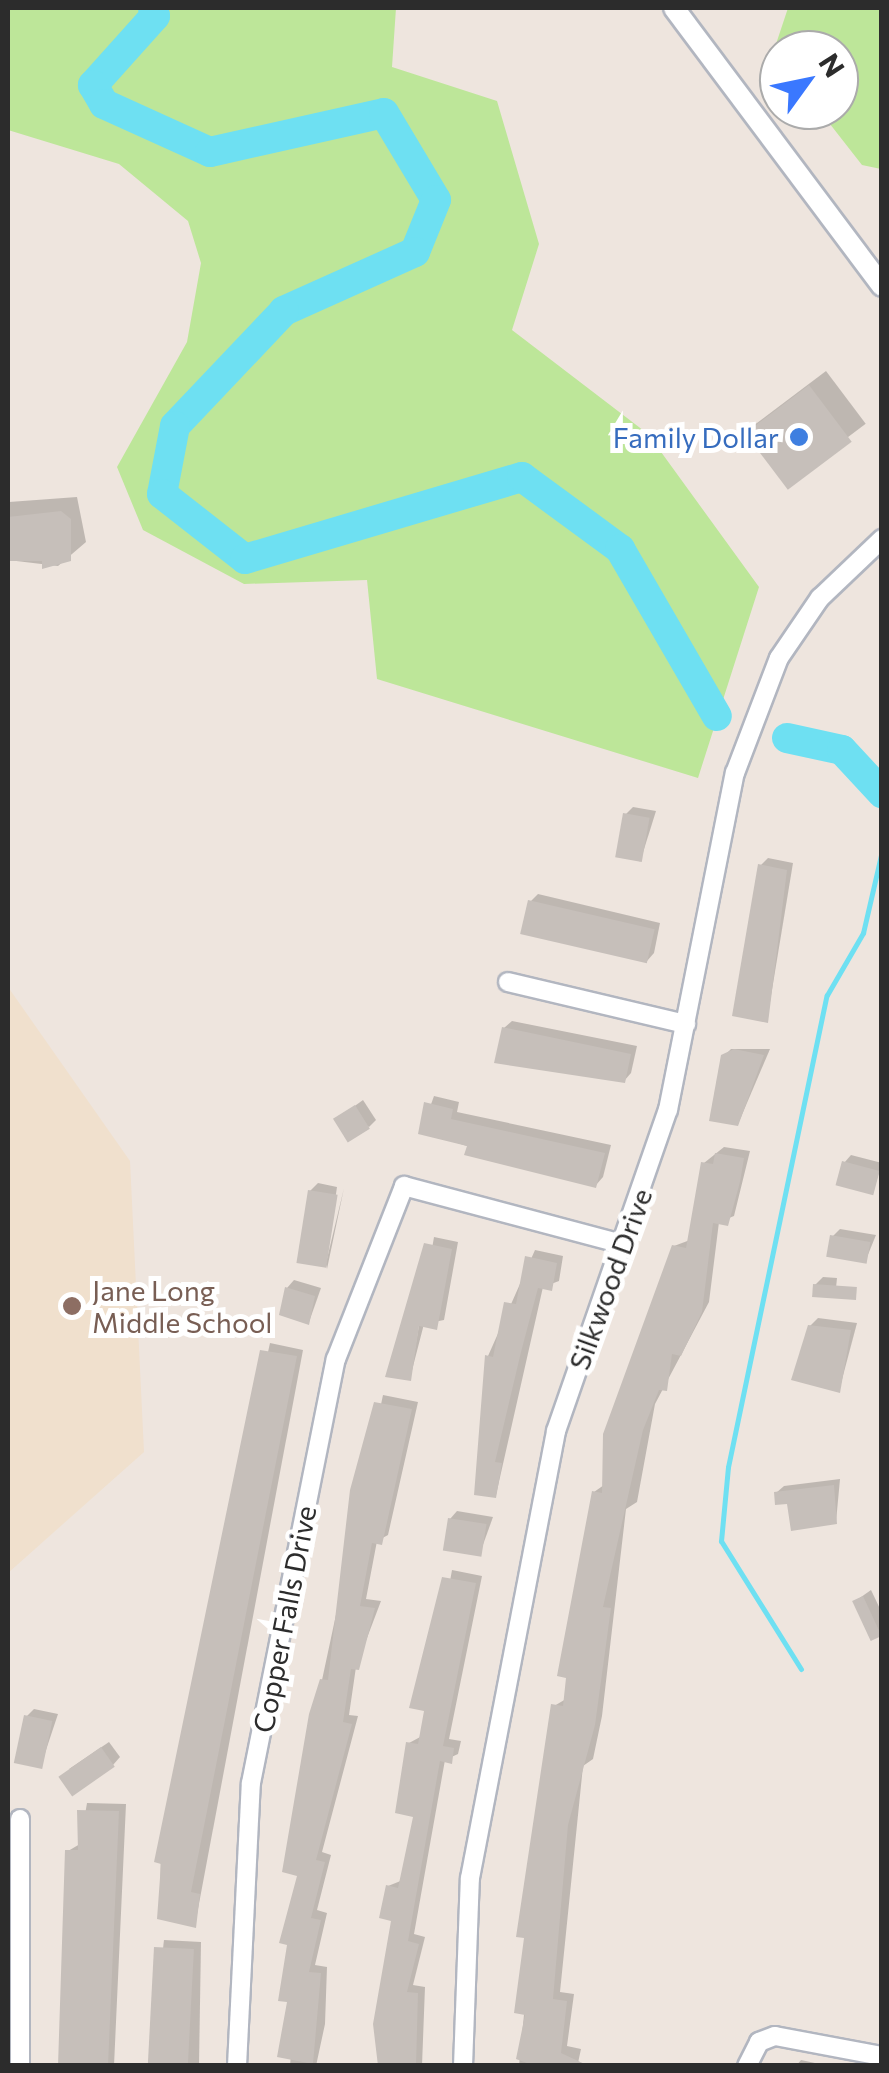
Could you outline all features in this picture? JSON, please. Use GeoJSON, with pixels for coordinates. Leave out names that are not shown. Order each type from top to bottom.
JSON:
{"type":"FeatureCollection","features":[{"type":"Feature","properties":{"kind":"street"},"geometry":{"type":"LineString","coordinates":[[674,8],[882,286]]}},
{"type":"Feature","properties":{"kind":"street","name":"Silkwood Drive"},"geometry":{"type":"LineString","coordinates":[[463,2066],[470,1878],[552,1450],[622,1244],[686,1024],[735,774],[778,658],[820,598],[882,539]]}},
{"type":"Feature","properties":{"kind":"street"},"geometry":{"type":"LineString","coordinates":[[508,982],[686,1024]]}},
{"type":"Feature","properties":{"kind":"street","name":"Copper Falls Drive"},"geometry":{"type":"LineString","coordinates":[[237,2066],[252,1784],[336,1360],[404,1186],[622,1244]]}},
{"type":"Feature","properties":{"kind":"street"},"geometry":{"type":"LineString","coordinates":[[20,1818],[15,1954],[20,2066]]}},
{"type":"Feature","properties":{"kind":"street"},"geometry":{"type":"LineString","coordinates":[[747,2066],[759,2042],[790,2035],[882,2056]]}},
{"type":"Feature","properties":{"kind":"shaded area","name":"Jane Long Middle School"},"geometry":{"type":"Polygon","coordinates":[[[8,987],[130,1161],[144,1452],[8,1573],[8,987]]]}},
{"type":"Feature","properties":{"kind":"green space"},"geometry":{"type":"Polygon","coordinates":[[[8,8],[396,8],[392,67],[497,101],[539,244],[512,330],[648,434],[759,587],[698,778],[377,679],[367,580],[244,584],[143,530],[117,467],[187,342],[201,263],[188,221],[119,164],[8,130],[8,8]]]}},
{"type":"Feature","properties":{"kind":"green space"},"geometry":{"type":"Polygon","coordinates":[[[788,8],[881,8],[881,169],[862,165],[835,130],[859,130],[859,30],[781,30],[788,8]]]}},
{"type":"Feature","properties":{"kind":"building","name":"Family Dollar"},"geometry":{"type":"Polygon","coordinates":[[[809,385],[852,442],[788,490],[745,433],[809,385]]]}},
{"type":"Feature","properties":{"kind":"building"},"geometry":{"type":"Polygon","coordinates":[[[61,511],[71,519],[71,561],[42,569],[42,561],[8,561],[8,517],[61,511]]]}},
{"type":"Feature","properties":{"kind":"building"},"geometry":{"type":"Polygon","coordinates":[[[623,813],[650,818],[642,862],[615,857],[623,813]]]}},
{"type":"Feature","properties":{"kind":"building"},"geometry":{"type":"Polygon","coordinates":[[[758,864],[787,870],[768,1023],[732,1016],[758,864]]]}},
{"type":"Feature","properties":{"kind":"building"},"geometry":{"type":"Polygon","coordinates":[[[528,900],[655,929],[647,963],[520,934],[528,900]]]}},
{"type":"Feature","properties":{"kind":"building"},"geometry":{"type":"Polygon","coordinates":[[[502,1027],[631,1054],[625,1083],[494,1063],[502,1027]]]}},
{"type":"Feature","properties":{"kind":"building"},"geometry":{"type":"Polygon","coordinates":[[[734,1049],[764,1055],[738,1126],[709,1121],[721,1055],[734,1049]]]}},
{"type":"Feature","properties":{"kind":"building"},"geometry":{"type":"Polygon","coordinates":[[[424,1102],[453,1109],[451,1119],[605,1153],[596,1188],[464,1155],[467,1146],[418,1134],[424,1102]]]}},
{"type":"Feature","properties":{"kind":"building"},"geometry":{"type":"Polygon","coordinates":[[[355,1105],[370,1129],[348,1143],[333,1119],[355,1105]]]}},
{"type":"Feature","properties":{"kind":"building"},"geometry":{"type":"Polygon","coordinates":[[[715,1153],[744,1158],[740,1182],[728,1226],[713,1223],[702,1312],[681,1356],[672,1354],[667,1391],[659,1390],[643,1430],[603,1607],[611,1608],[595,1725],[568,1825],[553,1999],[567,2001],[561,2053],[589,2066],[535,2066],[516,2059],[525,2015],[514,2013],[524,1938],[516,1937],[551,1704],[563,1706],[566,1678],[557,1676],[592,1491],[602,1493],[603,1434],[672,1245],[686,1248],[701,1162],[713,1164],[715,1153]]]}},
{"type":"Feature","properties":{"kind":"building"},"geometry":{"type":"Polygon","coordinates":[[[842,1161],[880,1171],[873,1195],[836,1185],[842,1161]]]}},
{"type":"Feature","properties":{"kind":"building"},"geometry":{"type":"Polygon","coordinates":[[[308,1190],[338,1195],[326,1268],[296,1263],[308,1190]]]}},
{"type":"Feature","properties":{"kind":"building"},"geometry":{"type":"Polygon","coordinates":[[[830,1235],[870,1242],[867,1264],[826,1257],[830,1235]]]}},
{"type":"Feature","properties":{"kind":"building"},"geometry":{"type":"Polygon","coordinates":[[[424,1243],[452,1249],[437,1330],[419,1326],[411,1381],[385,1377],[424,1243]]]}},
{"type":"Feature","properties":{"kind":"building"},"geometry":{"type":"Polygon","coordinates":[[[525,1256],[557,1263],[552,1291],[538,1288],[495,1462],[502,1463],[496,1498],[474,1495],[485,1355],[493,1357],[504,1302],[516,1304],[525,1256]]]}},
{"type":"Feature","properties":{"kind":"building"},"geometry":{"type":"Polygon","coordinates":[[[813,1284],[857,1287],[856,1300],[812,1297],[813,1284]]]}},
{"type":"Feature","properties":{"kind":"building"},"geometry":{"type":"Polygon","coordinates":[[[285,1287],[315,1296],[309,1325],[279,1315],[285,1287]]]}},
{"type":"Feature","properties":{"kind":"building"},"geometry":{"type":"Polygon","coordinates":[[[808,1325],[851,1330],[840,1393],[791,1380],[808,1325]]]}},
{"type":"Feature","properties":{"kind":"building"},"geometry":{"type":"Polygon","coordinates":[[[260,1350],[297,1356],[191,1892],[200,1894],[196,1928],[157,1919],[161,1864],[154,1862],[260,1350]]]}},
{"type":"Feature","properties":{"kind":"building"},"geometry":{"type":"Polygon","coordinates":[[[374,1402],[412,1409],[382,1545],[372,1543],[360,1606],[375,1608],[359,1670],[351,1669],[343,1722],[352,1724],[316,1860],[325,1862],[311,1918],[321,1920],[309,1972],[321,1973],[313,2064],[277,2057],[287,2002],[278,2001],[287,1945],[279,1943],[297,1876],[282,1872],[309,1714],[320,1679],[328,1680],[350,1490],[374,1402]]]}},
{"type":"Feature","properties":{"kind":"building"},"geometry":{"type":"Polygon","coordinates":[[[834,1485],[837,1524],[791,1531],[787,1504],[775,1505],[774,1492],[834,1485]]]}},
{"type":"Feature","properties":{"kind":"building"},"geometry":{"type":"Polygon","coordinates":[[[448,1518],[487,1524],[481,1557],[443,1551],[448,1518]]]}},
{"type":"Feature","properties":{"kind":"building"},"geometry":{"type":"Polygon","coordinates":[[[442,1577],[476,1583],[443,1746],[454,1748],[452,1764],[440,1761],[408,1941],[419,1944],[407,1992],[418,1993],[416,2066],[378,2066],[373,2024],[391,1921],[379,1918],[386,1885],[398,1888],[413,1817],[395,1813],[406,1742],[418,1744],[424,1711],[409,1708],[442,1577]]]}},
{"type":"Feature","properties":{"kind":"building"},"geometry":{"type":"Polygon","coordinates":[[[863,1596],[882,1636],[871,1641],[852,1601],[863,1596]]]}},
{"type":"Feature","properties":{"kind":"building"},"geometry":{"type":"Polygon","coordinates":[[[24,1715],[52,1721],[42,1769],[14,1763],[24,1715]]]}},
{"type":"Feature","properties":{"kind":"building"},"geometry":{"type":"Polygon","coordinates":[[[101,1747],[115,1767],[72,1796],[58,1777],[101,1747]]]}},
{"type":"Feature","properties":{"kind":"building"},"geometry":{"type":"Polygon","coordinates":[[[77,1810],[119,1811],[108,2066],[58,2066],[65,1850],[78,1850],[77,1810]]]}},
{"type":"Feature","properties":{"kind":"building"},"geometry":{"type":"Polygon","coordinates":[[[154,1947],[194,1949],[188,2066],[148,2066],[154,1947]]]}},
{"type":"Feature","properties":{"kind":"waterway"},"geometry":{"type":"LineString","coordinates":[[153,8],[155,16],[93,85],[104,104],[210,152],[384,113],[436,200],[415,252],[284,311],[175,426],[162,494],[245,559],[522,477],[620,549],[717,716]]}},
{"type":"Feature","properties":{"kind":"waterway"},"geometry":{"type":"LineString","coordinates":[[787,738],[842,750],[882,793]]}},
{"type":"Feature","properties":{"kind":"waterway"},"geometry":{"type":"LineString","coordinates":[[801,1669],[721,1541],[728,1467],[827,995],[863,933],[882,851]]}},
{"type":"Feature","properties":{"kind":"place","name":"Family Dollar"},"geometry":{"type":"Point","coordinates":[799,437]}},
{"type":"Feature","properties":{"kind":"place","name":"Jane Long Middle School"},"geometry":{"type":"Point","coordinates":[72,1306]}}]}
